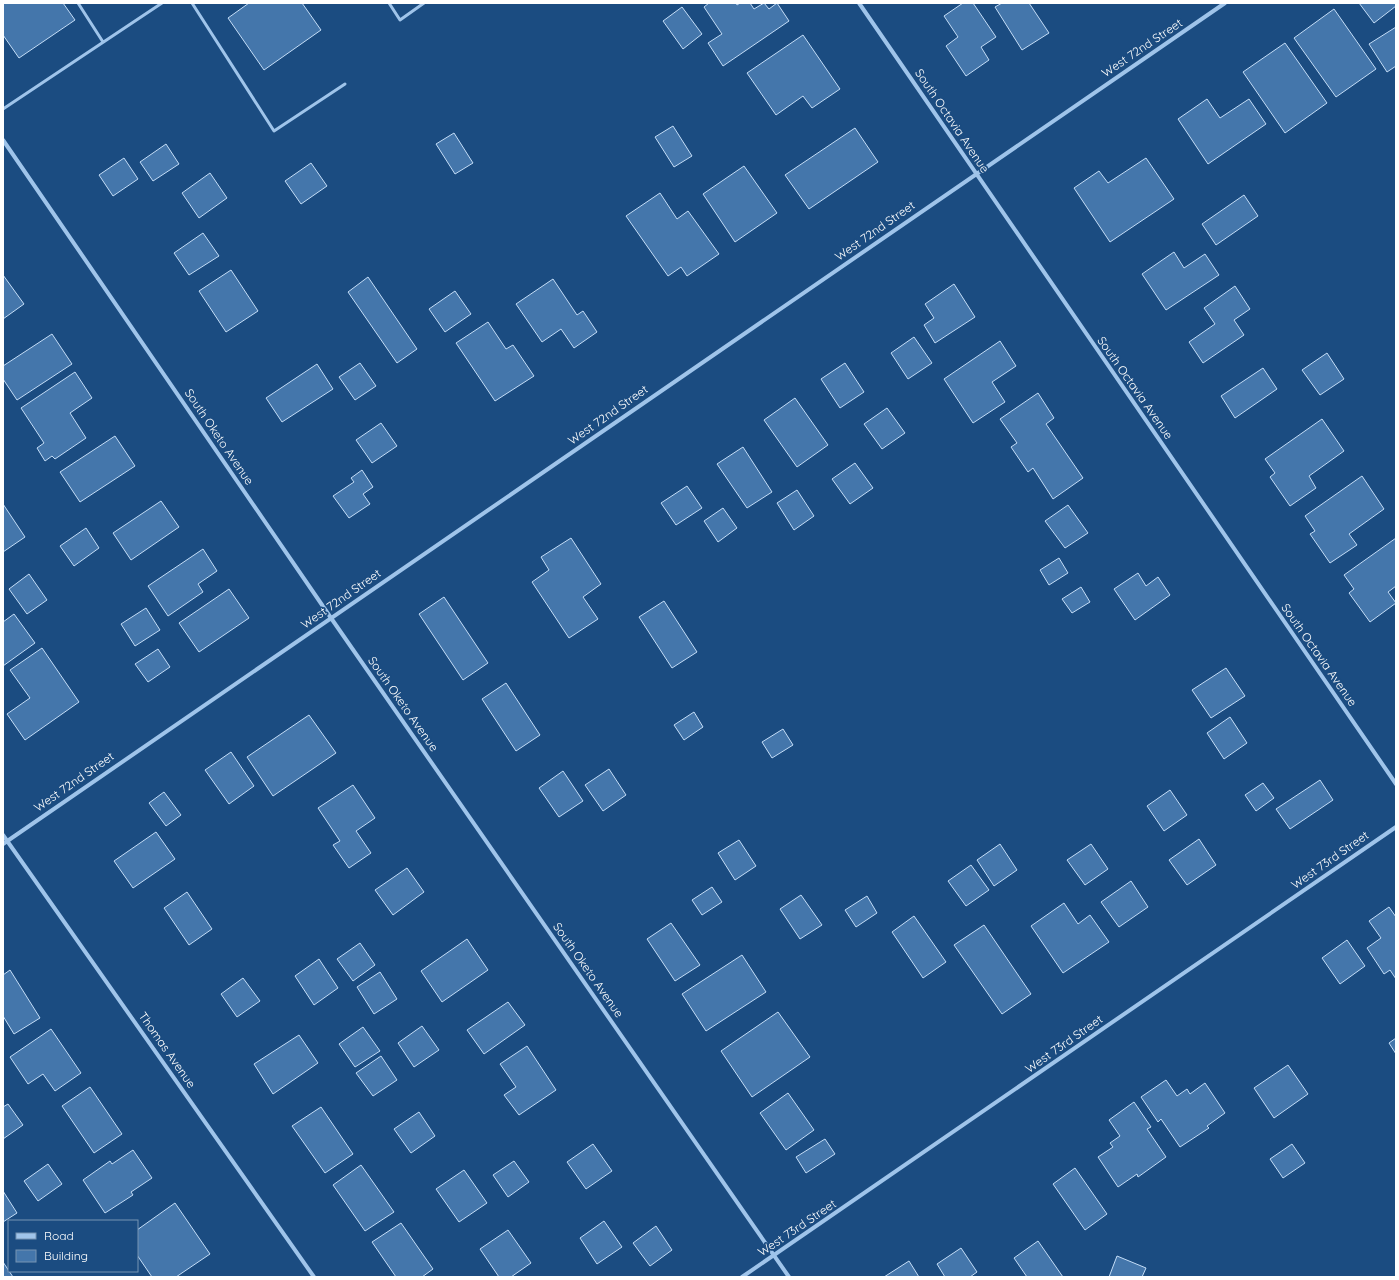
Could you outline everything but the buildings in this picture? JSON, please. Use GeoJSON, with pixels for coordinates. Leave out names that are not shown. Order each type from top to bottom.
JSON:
{"type":"FeatureCollection","features":[{"type":"Feature","properties":{"kind":"street","name":"South Octavia Avenue"},"geometry":{"type":"LineString","coordinates":[[859,3],[1396,784]]}},
{"type":"Feature","properties":{"kind":"street","name":"West 72nd Street"},"geometry":{"type":"LineString","coordinates":[[5,842],[1225,3]]}},
{"type":"Feature","properties":{"kind":"street","name":"South Oketo Avenue"},"geometry":{"type":"LineString","coordinates":[[3,140],[331,618],[789,1277]]}},
{"type":"Feature","properties":{"kind":"street","name":"West 73rd Street"},"geometry":{"type":"LineString","coordinates":[[742,1277],[1396,827]]}},
{"type":"Feature","properties":{"kind":"street","name":"Thomas Avenue"},"geometry":{"type":"LineString","coordinates":[[3,835],[5,842],[314,1277]]}},
{"type":"Feature","properties":{"kind":"lane"},"geometry":{"type":"LineString","coordinates":[[78,3],[103,42]]}},
{"type":"Feature","properties":{"kind":"lane"},"geometry":{"type":"LineString","coordinates":[[3,109],[162,3]]}},
{"type":"Feature","properties":{"kind":"lane"},"geometry":{"type":"LineString","coordinates":[[192,3],[274,131],[345,84]]}},
{"type":"Feature","properties":{"kind":"lane"},"geometry":{"type":"LineString","coordinates":[[389,3],[400,20],[424,3]]}}]}
